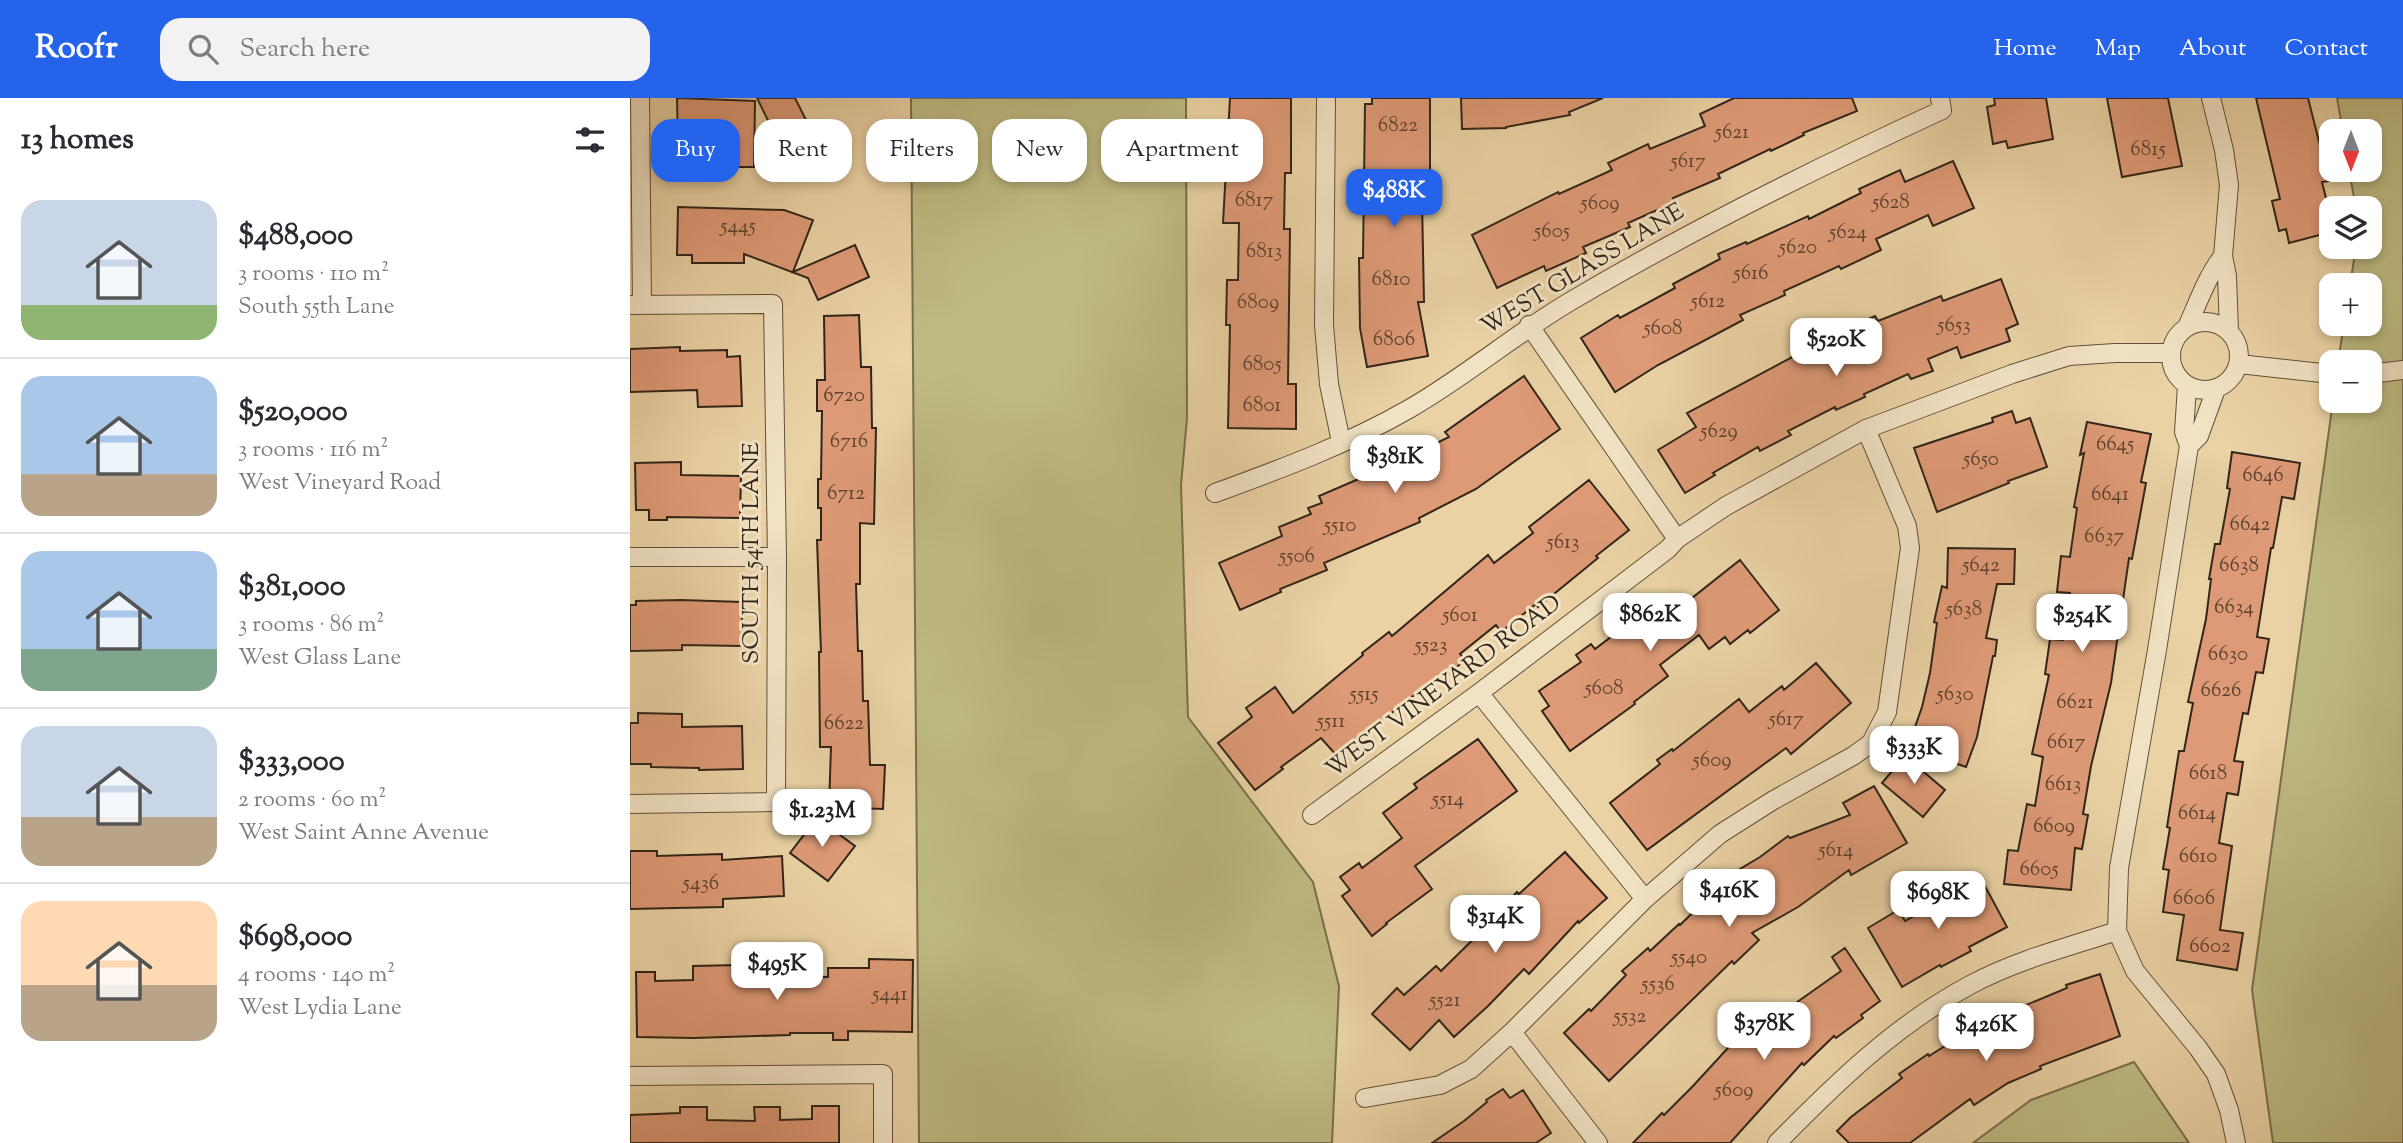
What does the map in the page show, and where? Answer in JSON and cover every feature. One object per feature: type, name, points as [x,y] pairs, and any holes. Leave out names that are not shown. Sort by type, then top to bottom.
[{"type":"street","points":[[636,305],[640,98]]},
{"type":"street","points":[[1326,98],[1324,325],[1329,384],[1341,442]]},
{"type":"street","points":[[2211,98],[2224,150],[2229,185],[2223,256],[2227,276],[2228,331]]},
{"type":"street","name":"WEST GLASS LANE","points":[[1215,493],[1271,473],[1409,409],[1529,325],[1658,250],[1941,104]]},
{"type":"street","points":[[2187,327],[2208,322],[2219,325],[2228,331],[2238,346],[2239,364],[2231,379],[2216,389],[2187,386],[2174,372],[2171,353],[2176,338],[2187,327],[2212,270],[2223,256]]},
{"type":"street","name":"SOUTH 54TH LANE","points":[[630,804],[776,802],[777,556],[773,304],[636,305]]},
{"type":"street","points":[[1529,325],[1677,539]]},
{"type":"street","name":"WEST VINEYARD ROAD","points":[[1312,815],[1479,694],[1668,549],[1677,539],[1726,506],[1866,429],[2012,374],[2069,356],[2115,352],[2171,353]]},
{"type":"street","points":[[2239,364],[2319,373]]},
{"type":"street","points":[[2382,373],[2403,370]]},
{"type":"street","points":[[2187,386],[2184,432],[2189,446],[2119,868],[2117,931],[2135,971],[2216,1074],[2229,1110],[2236,1143]]},
{"type":"street","points":[[2189,446],[2199,436],[2216,389]]},
{"type":"street","points":[[1365,1098],[1440,1085],[1471,1069],[1512,1032],[1645,899],[1720,834],[1871,743],[1887,712],[1910,548],[1907,526],[1866,429]]},
{"type":"street","points":[[630,557],[777,556]]},
{"type":"street","points":[[1479,694],[1645,899]]},
{"type":"street","points":[[1777,1143],[1867,1055],[1918,1017],[1972,984],[2024,961],[2117,931]]},
{"type":"street","points":[[1512,1032],[1598,1143]]},
{"type":"street","points":[[630,1076],[883,1074],[883,1143]]},
{"type":"shaded area","points":[[911,98],[1186,98],[1186,119],[1101,119],[1101,182],[1186,182],[1187,418],[1181,485],[1188,717],[1313,882],[1339,986],[1332,1143],[919,1143],[912,182],[978,182],[978,119],[911,119]]},
{"type":"shaded area","points":[[2337,98],[2403,98],[2403,1143],[2273,1143],[2252,990],[2331,413],[2382,413],[2382,350],[2340,350],[2342,336],[2382,336],[2382,273],[2352,273],[2354,259],[2382,259],[2382,196],[2354,196],[2351,182],[2382,182],[2382,119],[2341,119]]},
{"type":"shaded area","points":[[2134,1062],[2189,1143],[1973,1143],[2031,1100]]},
{"type":"building","points":[[677,98],[755,101],[754,167],[740,167],[740,119],[677,119]]},
{"type":"building","points":[[757,98],[795,98],[806,119],[767,119]]},
{"type":"building","points":[[1230,98],[1291,98],[1291,173],[1285,173],[1284,229],[1290,229],[1288,384],[1296,384],[1296,429],[1228,428],[1230,325],[1226,325],[1227,280],[1238,280],[1239,223],[1223,223],[1225,182],[1263,182],[1263,119],[1229,119]]},
{"type":"building","points":[[1372,98],[1430,98],[1430,186],[1424,186],[1425,200],[1422,200],[1424,302],[1418,302],[1428,356],[1367,367],[1360,328],[1359,258],[1363,258],[1365,104],[1372,104]]},
{"type":"building","points":[[1461,98],[1603,98],[1569,112],[1570,115],[1506,128],[1462,129]]},
{"type":"building","points":[[1734,98],[1852,98],[1857,111],[1803,133],[1804,135],[1771,151],[1770,149],[1718,174],[1720,178],[1673,198],[1675,202],[1628,223],[1630,227],[1583,247],[1586,253],[1546,271],[1544,266],[1497,288],[1472,235],[1558,192],[1559,194],[1612,170],[1608,163],[1648,144],[1650,149],[1705,126],[1700,114]]},
{"type":"building","points":[[1994,98],[2046,98],[2053,139],[2008,148],[2006,141],[1993,144],[1987,107],[1995,105]]},
{"type":"building","points":[[2107,98],[2168,98],[2182,166],[2122,177]]},
{"type":"building","points":[[2256,98],[2308,98],[2319,141],[2319,182],[2322,182],[2326,196],[2319,196],[2319,235],[2289,243],[2286,229],[2279,231],[2272,201],[2280,199]]},
{"type":"building","points":[[1953,161],[1974,208],[1933,226],[1928,215],[1876,239],[1881,250],[1784,291],[1785,295],[1740,315],[1743,320],[1658,365],[1615,392],[1581,338],[1618,315],[1620,318],[1675,288],[1673,284],[1720,259],[1718,254],[1808,216],[1809,219],[1861,193],[1859,189],[1900,170],[1905,182]]},
{"type":"building","points":[[678,207],[784,210],[813,220],[793,272],[855,245],[869,277],[818,300],[808,278],[744,254],[744,263],[692,263],[692,255],[677,255]]},
{"type":"building","points":[[2001,279],[2018,324],[2006,329],[2010,341],[1961,358],[1957,347],[1928,359],[1933,371],[1911,379],[1908,374],[1864,394],[1865,397],[1836,410],[1835,407],[1788,431],[1791,435],[1760,451],[1758,447],[1685,493],[1658,450],[1696,427],[1687,413],[1796,355],[1798,359],[1846,337],[1843,330],[1875,316],[1878,321],[1941,296],[1943,301]]},
{"type":"building","points":[[859,315],[861,367],[871,367],[872,428],[876,428],[874,524],[860,523],[860,584],[856,584],[858,651],[862,651],[863,701],[868,701],[870,765],[885,765],[883,809],[829,807],[831,747],[820,747],[821,652],[817,540],[821,540],[818,479],[821,479],[822,411],[817,411],[817,380],[825,380],[824,316]]},
{"type":"building","points":[[680,347],[680,351],[727,350],[727,357],[740,356],[742,406],[698,407],[697,390],[630,392],[630,349]]},
{"type":"building","points":[[1524,376],[1560,429],[1476,489],[1419,518],[1420,522],[1324,563],[1327,570],[1280,589],[1281,592],[1240,610],[1219,563],[1282,536],[1279,527],[1311,514],[1308,508],[1322,503],[1319,496],[1449,437],[1445,432]]},
{"type":"building","points":[[2012,411],[2016,423],[2030,418],[2047,467],[1937,512],[1914,448],[1993,422],[1992,418]]},
{"type":"building","points":[[2087,422],[2151,434],[2141,482],[2146,483],[2132,559],[2129,558],[2111,683],[2091,766],[2083,814],[2088,815],[2082,849],[2075,848],[2071,890],[2004,884],[2008,850],[2018,851],[2027,804],[2035,806],[2043,757],[2032,754],[2049,675],[2045,674],[2050,639],[2063,640],[2070,593],[2057,592],[2061,556],[2070,557],[2077,508],[2074,507],[2084,453],[2080,455]]},
{"type":"building","points":[[2232,452],[2300,463],[2294,499],[2282,497],[2271,548],[2257,637],[2269,639],[2263,673],[2256,672],[2248,714],[2243,713],[2234,761],[2243,762],[2238,795],[2227,793],[2219,843],[2232,846],[2220,930],[2243,933],[2237,970],[2177,960],[2184,915],[2163,912],[2169,870],[2163,869],[2170,828],[2167,827],[2179,751],[2184,751],[2193,703],[2188,702],[2206,619],[2215,544],[2220,544],[2230,489],[2227,488]]},
{"type":"building","points":[[681,462],[681,475],[741,476],[740,518],[667,517],[667,520],[649,520],[649,510],[636,510],[635,463]]},
{"type":"building","points":[[1589,480],[1629,530],[1538,607],[1536,604],[1501,632],[1496,625],[1460,654],[1465,660],[1439,682],[1436,678],[1337,756],[1321,738],[1255,790],[1218,743],[1252,717],[1246,708],[1275,687],[1293,713],[1363,655],[1362,653],[1389,632],[1392,636],[1488,555],[1494,563],[1533,533],[1529,527]]},
{"type":"building","points":[[1948,548],[2015,549],[2014,584],[1997,584],[1986,638],[1997,640],[1995,656],[1977,737],[1966,767],[1908,747],[1930,673],[1937,623],[1934,622],[1942,586],[1947,588]]},
{"type":"building","points":[[1740,560],[1779,610],[1750,633],[1748,630],[1730,644],[1725,637],[1709,649],[1699,635],[1660,665],[1668,676],[1634,702],[1635,704],[1570,751],[1542,711],[1549,706],[1539,691],[1581,662],[1576,655],[1591,644],[1595,649],[1659,596],[1673,613]]},
{"type":"building","points":[[636,601],[742,602],[742,646],[682,645],[682,650],[630,651],[630,605],[636,605]]},
{"type":"building","points":[[1816,663],[1851,703],[1791,754],[1786,748],[1647,850],[1610,803],[1660,764],[1657,760],[1672,749],[1673,751],[1739,699],[1749,712],[1782,686],[1784,690]]},
{"type":"building","points":[[638,713],[682,714],[682,727],[742,726],[743,769],[699,770],[630,764],[630,723],[638,723]]},
{"type":"building","points":[[1478,739],[1517,791],[1415,866],[1432,889],[1372,936],[1342,896],[1350,890],[1340,877],[1359,863],[1362,868],[1402,838],[1383,813],[1417,788],[1414,784]]},
{"type":"building","points":[[1905,756],[1945,790],[1923,817],[1882,783]]},
{"type":"building","points":[[1874,786],[1907,843],[1851,875],[1849,870],[1798,907],[1752,933],[1759,940],[1734,964],[1732,961],[1609,1081],[1564,1033],[1589,1009],[1591,1011],[1626,975],[1622,971],[1680,925],[1726,880],[1725,878],[1788,836],[1790,838],[1850,815],[1843,803]]},
{"type":"building","points":[[817,818],[855,846],[828,881],[790,853]]},
{"type":"building","points":[[630,851],[657,851],[657,856],[722,854],[722,860],[782,856],[784,896],[723,899],[723,907],[630,909]]},
{"type":"building","points":[[1565,852],[1607,898],[1579,923],[1578,921],[1529,974],[1524,969],[1454,1037],[1439,1020],[1410,1050],[1372,1014],[1397,988],[1404,995],[1436,966],[1441,971],[1505,908],[1503,907],[1517,892],[1519,894]]},
{"type":"building","points":[[1979,875],[2007,927],[1969,947],[1971,951],[1902,987],[1868,928],[1898,910],[1905,921],[1950,896],[1947,891]]},
{"type":"building","points":[[1845,948],[1880,1001],[1861,1015],[1863,1018],[1836,1038],[1834,1036],[1804,1065],[1802,1063],[1730,1143],[1633,1143],[1693,1086],[1750,1024],[1762,1035],[1793,1005],[1841,971],[1832,957]]},
{"type":"building","points":[[869,959],[913,960],[912,1032],[848,1031],[848,1040],[833,1040],[833,1033],[694,1038],[637,1037],[636,972],[655,972],[655,981],[693,980],[693,966],[738,965],[738,969],[789,969],[789,976],[828,977],[828,968],[869,968]]},
{"type":"building","points":[[2100,974],[2120,1036],[2040,1066],[2041,1069],[2008,1083],[1974,1105],[1970,1099],[1910,1143],[1849,1143],[1837,1131],[1902,1078],[1899,1074],[1928,1054],[1929,1056],[1978,1025],[2067,988],[2066,985]]},
{"type":"building","points":[[1503,1089],[1510,1098],[1523,1090],[1551,1133],[1536,1143],[1432,1143],[1464,1121],[1487,1102],[1486,1100]]},
{"type":"building","points":[[812,1106],[839,1106],[839,1143],[630,1143],[630,1115],[680,1113],[680,1107],[707,1107],[707,1120],[755,1121],[754,1107],[780,1107],[780,1120],[812,1119]]}]
